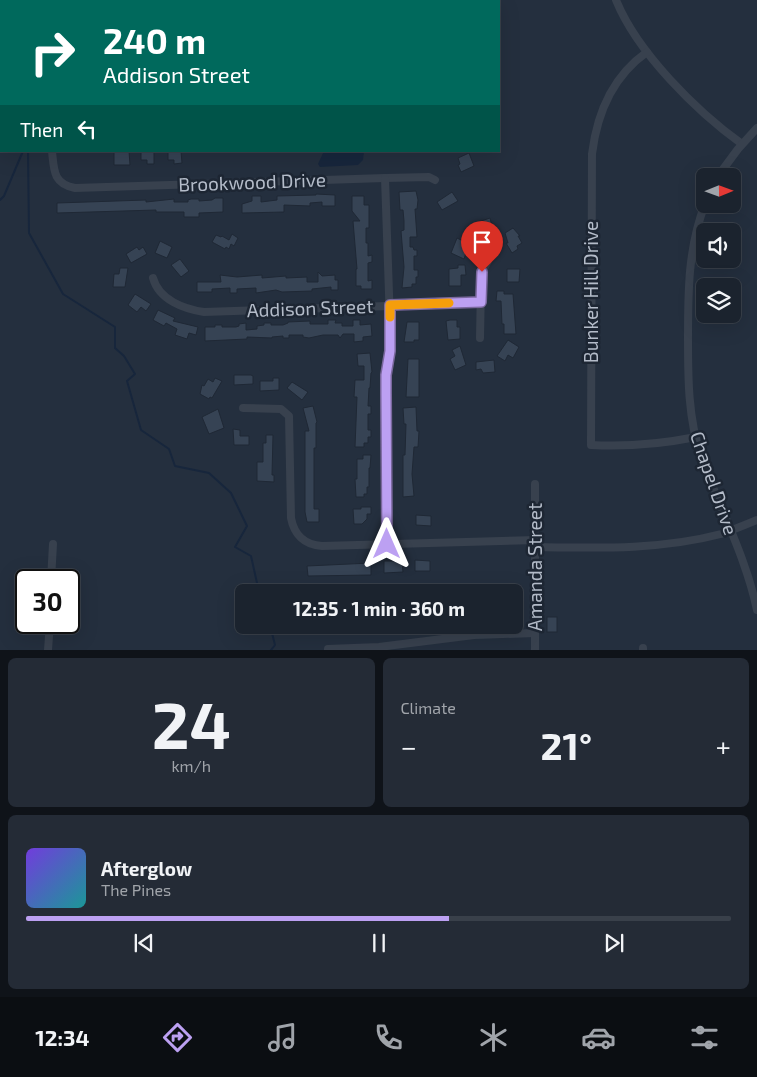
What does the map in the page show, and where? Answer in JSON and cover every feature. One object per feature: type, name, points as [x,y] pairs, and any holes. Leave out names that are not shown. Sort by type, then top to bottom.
[{"type":"street","points":[[616,0],[623,17],[647,52],[664,72],[712,120],[742,144]]},
{"type":"street","name":"Bunker Hill Drive","points":[[647,52],[628,68],[614,87],[603,109],[594,139],[592,154],[591,246],[591,445],[651,444],[696,437]]},
{"type":"street","points":[[724,168],[757,128]]},
{"type":"street","name":"Brookwood Drive","points":[[52,152],[54,170],[58,180],[69,187],[429,177],[435,180]]},
{"type":"street","points":[[385,178],[390,305],[390,351],[386,375],[387,544]]},
{"type":"street","name":"Chapel Drive","points":[[702,213],[691,256],[688,295],[689,380],[696,437],[700,455],[749,580],[757,610]]},
{"type":"street","points":[[480,338],[482,272],[488,261]]},
{"type":"street","name":"Addison Street","points":[[152,278],[160,292],[168,299],[190,310],[204,312],[481,302]]},
{"type":"street","points":[[243,408],[282,409],[289,416],[291,518],[297,535],[314,546],[387,544],[646,546],[692,540],[730,531],[757,520]]},
{"type":"street","name":"Amanda Street","points":[[535,484],[535,650]]},
{"type":"street","points":[[52,569],[53,544]]},
{"type":"street","points":[[328,649],[378,647],[474,635],[535,633]]},
{"type":"street","points":[[48,650],[49,634]]},
{"type":"water","points":[[324,152],[364,152],[363,160],[358,165],[320,167],[318,164]]},
{"type":"building","points":[[114,152],[129,152],[130,165],[114,165]]},
{"type":"building","points":[[141,152],[154,152],[154,164],[147,164],[147,160],[141,160]]},
{"type":"building","points":[[168,152],[181,152],[182,163],[174,164],[174,160],[168,160]]},
{"type":"building","points":[[469,153],[474,166],[461,172],[458,158]]},
{"type":"building","points":[[416,191],[418,200],[417,209],[415,209],[417,237],[410,237],[410,247],[417,250],[417,256],[414,256],[414,270],[418,270],[418,277],[416,277],[416,284],[412,284],[412,287],[402,288],[404,267],[401,231],[404,230],[404,221],[403,210],[400,210],[399,192]]},
{"type":"building","points":[[452,192],[458,201],[442,210],[437,202]]},
{"type":"building","points":[[335,195],[335,206],[322,206],[322,202],[310,203],[310,206],[284,205],[284,212],[242,213],[242,204],[252,201],[252,196],[261,196],[261,202],[277,200],[277,196]]},
{"type":"building","points":[[352,196],[364,196],[364,205],[369,205],[369,228],[366,228],[366,243],[368,243],[368,256],[372,255],[372,262],[368,263],[368,281],[372,280],[372,289],[361,289],[361,286],[356,286],[357,269],[353,221],[360,221],[352,211]]},
{"type":"building","points":[[223,198],[223,212],[199,213],[199,217],[184,217],[184,212],[156,212],[156,210],[57,213],[57,203],[146,200],[146,202],[174,199],[174,202],[188,202],[191,199],[199,199],[199,201]]},
{"type":"building","points":[[490,218],[493,230],[484,234],[485,238],[478,240],[474,230],[477,229],[475,223]]},
{"type":"building","points":[[513,228],[520,236],[518,236],[522,243],[512,253],[506,243],[508,243],[505,233]]},
{"type":"building","points":[[232,234],[238,238],[234,246],[231,244],[229,249],[226,247],[225,249],[212,242],[216,235],[229,240]]},
{"type":"building","points":[[457,238],[469,244],[464,259],[451,253]]},
{"type":"building","points":[[160,241],[172,247],[167,258],[155,253]]},
{"type":"building","points":[[137,247],[139,250],[143,247],[147,254],[131,263],[126,254]]},
{"type":"building","points":[[180,259],[189,271],[181,277],[171,265]]},
{"type":"building","points":[[458,265],[465,265],[466,275],[461,275],[461,286],[449,286],[449,269],[458,268]]},
{"type":"building","points":[[120,268],[128,268],[125,287],[113,287],[114,274],[119,274]]},
{"type":"building","points":[[507,269],[520,269],[519,282],[507,282]]},
{"type":"building","points":[[318,272],[322,276],[335,275],[335,280],[338,280],[338,290],[331,290],[331,287],[312,289],[312,291],[282,292],[276,290],[256,293],[256,288],[237,289],[237,293],[230,293],[230,288],[212,289],[212,292],[197,292],[197,282],[221,282],[220,275],[237,277],[262,275],[262,278],[307,277],[307,282],[318,282]]},
{"type":"building","points":[[497,291],[504,291],[504,294],[513,294],[516,334],[504,334],[501,301],[496,301]]},
{"type":"building","points":[[135,294],[151,304],[146,311],[141,307],[137,312],[128,305]]},
{"type":"building","points":[[158,310],[175,318],[173,321],[198,327],[196,335],[189,333],[187,339],[175,335],[177,329],[166,323],[164,326],[153,320]]},
{"type":"building","points":[[328,320],[336,320],[335,323],[342,323],[342,326],[353,326],[353,320],[360,320],[360,325],[371,324],[372,336],[363,337],[363,341],[354,342],[354,334],[343,334],[340,338],[338,335],[323,335],[309,338],[303,337],[303,335],[289,335],[289,338],[283,338],[283,336],[272,338],[247,337],[247,339],[205,341],[205,327],[215,327],[215,325],[236,327],[239,324],[246,323],[246,330],[257,329],[257,326],[264,325],[264,323],[283,325],[288,322],[310,321],[310,324],[328,324]]},
{"type":"building","points":[[457,320],[457,327],[460,327],[460,339],[448,340],[446,321]]},
{"type":"building","points":[[407,322],[419,322],[419,340],[404,342]]},
{"type":"building","points":[[508,340],[519,347],[513,358],[508,355],[505,361],[497,356]]},
{"type":"building","points":[[460,346],[466,365],[455,370],[450,359],[455,356],[452,350]]},
{"type":"building","points":[[370,353],[372,372],[368,406],[371,406],[371,414],[368,414],[368,430],[371,430],[371,437],[368,437],[368,443],[364,443],[364,447],[355,447],[357,397],[354,397],[355,380],[364,380],[364,366],[358,366],[357,354]]},
{"type":"building","points":[[408,359],[419,359],[419,397],[406,397]]},
{"type":"building","points":[[494,360],[495,372],[483,373],[481,369],[476,370],[476,362]]},
{"type":"building","points":[[234,375],[251,375],[253,376],[253,384],[234,385]]},
{"type":"building","points":[[215,378],[222,381],[212,398],[210,397],[209,399],[200,394],[202,385],[204,386],[208,379],[213,382]]},
{"type":"building","points":[[273,378],[279,378],[279,390],[260,391],[260,381],[273,381]]},
{"type":"building","points":[[292,382],[308,392],[302,400],[287,388]]},
{"type":"building","points":[[313,406],[317,422],[316,448],[314,448],[314,509],[319,509],[319,522],[307,522],[305,512],[305,431],[309,431],[303,408]]},
{"type":"building","points":[[416,407],[417,431],[419,431],[418,447],[414,447],[412,474],[414,496],[403,497],[403,455],[405,455],[406,424],[404,424],[403,408]]},
{"type":"building","points":[[218,409],[224,428],[209,434],[202,417]]},
{"type":"building","points":[[233,429],[240,430],[240,436],[249,436],[249,445],[234,445]]},
{"type":"building","points":[[266,435],[273,435],[272,475],[274,475],[274,482],[257,481],[257,462],[263,462],[263,443],[266,443]]},
{"type":"building","points":[[363,455],[371,455],[369,487],[367,487],[367,494],[364,494],[364,497],[356,497],[357,459],[363,459]]},
{"type":"building","points":[[361,507],[371,507],[371,514],[367,514],[367,519],[362,524],[354,524],[353,509],[361,509]]},
{"type":"building","points":[[416,515],[431,516],[431,526],[416,525]]},
{"type":"building","points":[[415,560],[430,561],[430,571],[415,571]]},
{"type":"building","points":[[384,561],[402,561],[403,572],[384,573]]},
{"type":"building","points":[[371,563],[371,575],[308,576],[307,566]]},
{"type":"building","points":[[547,617],[557,617],[557,632],[547,632]]},
{"type":"waterway","points":[[0,200],[4,196],[23,152]]},
{"type":"waterway","points":[[28,152],[29,233],[63,294],[115,327],[115,348],[124,356],[135,374],[127,381],[141,430],[169,449],[175,466],[209,473],[231,493],[247,526],[235,547],[251,556],[257,584]]},
{"type":"waterway","points":[[271,650],[275,645],[272,634]]},
{"type":"slow traffic","points":[[390,317],[390,305],[449,303]]},
{"type":"route","points":[[387,544],[386,375],[390,351],[390,305],[481,302],[482,272]]}]
